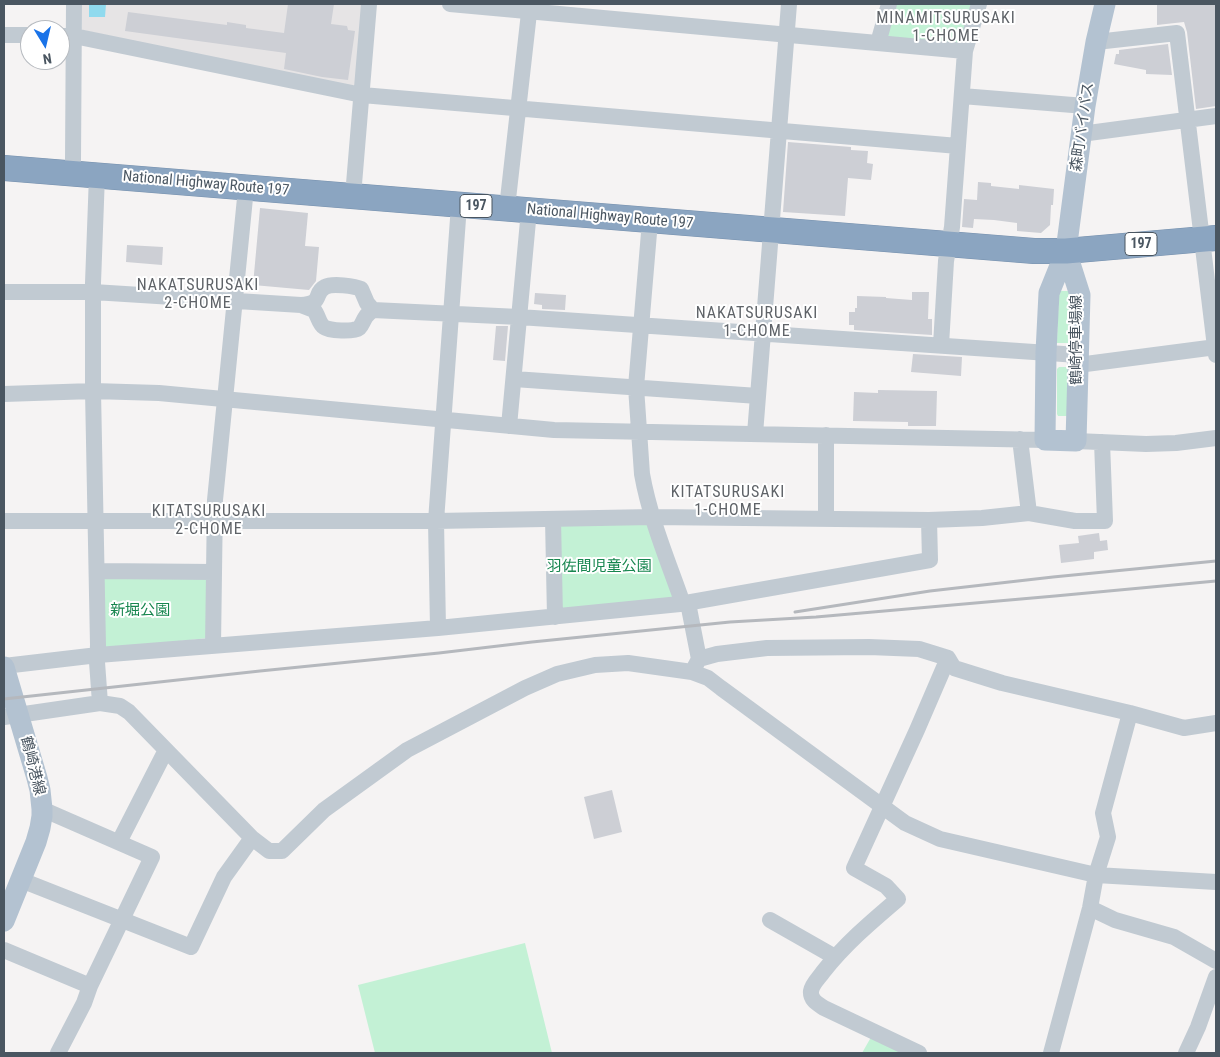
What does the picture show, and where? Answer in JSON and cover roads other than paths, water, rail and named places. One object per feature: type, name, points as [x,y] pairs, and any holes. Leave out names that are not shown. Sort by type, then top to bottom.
[{"type":"highway","name":"National Highway Route 197","points":[[4,168],[1034,251],[1066,251],[1209,238]]},
{"type":"main road","name":"森町バイパス","points":[[1066,251],[1085,106],[1096,42],[1105,4]]},
{"type":"main road","name":"鶴崎停車場線","points":[[1045,440],[1049,293],[1066,251]]},
{"type":"main road","name":"鶴崎停車場線","points":[[1066,251],[1080,295],[1076,441]]},
{"type":"main road","points":[[1045,440],[1076,441]]},
{"type":"main road","name":"鶴崎港線","points":[[4,666],[11,716],[37,778],[42,809],[36,842],[4,921]]},
{"type":"street","points":[[70,22],[74,4]]},
{"type":"street","points":[[353,196],[369,4]]},
{"type":"street","points":[[450,4],[530,7],[965,51]]},
{"type":"street","points":[[755,434],[789,4]]},
{"type":"street","points":[[878,43],[889,4]]},
{"type":"street","points":[[941,345],[946,261],[952,227],[965,51],[979,4]]},
{"type":"street","points":[[510,426],[520,318],[519,108],[530,7]]},
{"type":"street","points":[[302,305],[314,310],[324,327],[338,330],[358,329],[365,316],[373,310],[451,313],[1046,352],[1078,360],[1216,349],[1209,238],[1187,120],[1177,33],[1096,42]]},
{"type":"street","points":[[4,35],[20,36]]},
{"type":"street","points":[[70,37],[362,95],[958,146]]},
{"type":"street","points":[[69,70],[72,173]]},
{"type":"street","points":[[962,96],[1085,106]]},
{"type":"street","points":[[1081,134],[1216,116]]},
{"type":"street","points":[[97,175],[93,292],[93,391],[100,703]]},
{"type":"street","points":[[213,646],[215,500],[246,188]]},
{"type":"street","points":[[438,628],[436,520],[459,205]]},
{"type":"street","points":[[650,220],[636,387],[642,474],[652,517],[686,604],[696,666],[721,688],[905,823],[940,839],[1096,875],[1216,882]]},
{"type":"street","points":[[4,292],[93,292],[309,305],[314,303],[326,286],[355,286],[361,289],[367,303],[373,310]]},
{"type":"street","points":[[514,379],[758,396]]},
{"type":"street","points":[[4,394],[93,391],[159,393],[554,430],[1045,440]]},
{"type":"street","points":[[826,435],[826,519]]},
{"type":"street","points":[[1076,441],[1146,444],[1176,443],[1216,438]]},
{"type":"street","points":[[1020,439],[1028,513]]},
{"type":"street","points":[[4,521],[436,520],[652,517],[929,520],[982,518],[1028,513],[1075,522],[1105,521],[1102,442]]},
{"type":"street","points":[[553,519],[555,617]]},
{"type":"street","points":[[4,666],[98,650],[213,646],[438,628],[686,604],[930,560],[929,520]]},
{"type":"street","points":[[97,571],[214,572]]},
{"type":"street","points":[[11,716],[100,703],[120,706],[130,712],[252,838],[268,851],[282,851],[324,810],[407,750],[524,688],[558,674],[595,665],[628,663],[696,666],[717,654],[767,648],[869,647],[919,649],[948,658],[954,668],[1184,728],[1216,723]]},
{"type":"street","points":[[919,1053],[824,1008],[813,1000],[811,992],[814,984],[835,957],[862,930],[898,899],[886,886],[854,868],[948,658]]},
{"type":"street","points":[[1051,1053],[1090,908],[1096,875],[1108,837],[1103,813],[1130,713]]},
{"type":"street","points":[[118,842],[166,750]]},
{"type":"street","points":[[42,809],[152,857],[90,986],[84,1003],[58,1053]]},
{"type":"street","points":[[21,880],[191,947],[224,877],[252,838]]},
{"type":"street","points":[[1090,908],[1115,920],[1174,937],[1216,961]]},
{"type":"street","points":[[770,920],[835,957]]},
{"type":"street","points":[[4,950],[90,986]]},
{"type":"street","points":[[1186,1053],[1210,1015],[1216,977]]},
{"type":"water","points":[[89,4],[106,4],[105,17],[89,17]]},
{"type":"railway","points":[[795,612],[930,591],[1216,561]]},
{"type":"railway","points":[[4,699],[730,622],[816,617],[1216,581]]},
{"type":"district","name":"MINAMITSURUSAKI 1-CHOME","points":[[946,28]]},
{"type":"district","name":"NAKATSURUSAKI 2-CHOME","points":[[198,295]]},
{"type":"district","name":"NAKATSURUSAKI 1-CHOME","points":[[757,323]]},
{"type":"district","name":"KITATSURUSAKI 1-CHOME","points":[[728,502]]},
{"type":"district","name":"KITATSURUSAKI 2-CHOME","points":[[209,521]]},
{"type":"park label","name":"羽佐間児童公園","points":[[599,567]]},
{"type":"park label","name":"新堀公園","points":[[140,611]]}]
